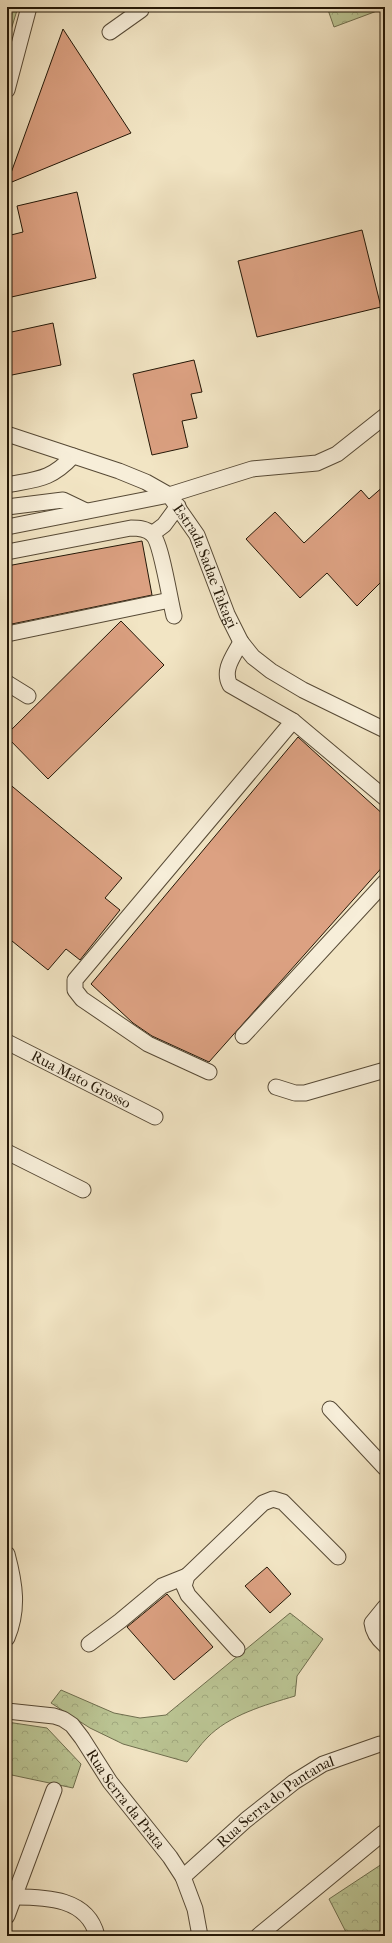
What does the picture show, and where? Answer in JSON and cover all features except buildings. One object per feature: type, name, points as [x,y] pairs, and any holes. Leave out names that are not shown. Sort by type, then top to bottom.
[{"type":"street","points":[[7,90],[29,7]]},
{"type":"street","points":[[110,32],[142,8]]},
{"type":"street","points":[[7,527],[86,511],[174,500],[237,473],[317,463],[337,454],[385,416]]},
{"type":"street","name":"Estrada Sadae Takagi","points":[[7,434],[119,471],[146,482],[174,500],[198,535],[227,614],[241,642],[253,657],[271,671],[303,690],[385,730]]},
{"type":"street","points":[[7,485],[50,476],[63,467],[73,456]]},
{"type":"street","points":[[7,507],[63,500],[86,511]]},
{"type":"street","points":[[152,534],[164,525],[174,500]]},
{"type":"street","points":[[7,552],[131,528],[141,528],[152,534],[158,546],[174,616]]},
{"type":"street","points":[[7,634],[170,600]]},
{"type":"street","points":[[241,642],[226,670],[226,678],[230,685],[293,721],[385,798]]},
{"type":"street","points":[[7,683],[28,696]]},
{"type":"street","points":[[209,1072],[142,1040],[82,999],[75,990],[75,980],[293,721]]},
{"type":"street","points":[[243,1036],[385,882]]},
{"type":"street","name":"Rua Mato Grosso","points":[[7,1042],[155,1117]]},
{"type":"street","points":[[276,1087],[295,1093],[305,1093],[385,1070]]},
{"type":"street","points":[[7,1152],[83,1190]]},
{"type":"street","points":[[330,1408],[385,1468]]},
{"type":"street","points":[[90,1644],[162,1586],[187,1576],[263,1503],[273,1499],[283,1502],[338,1558]]},
{"type":"street","points":[[7,1554],[13,1578],[16,1606],[7,1638]]},
{"type":"street","points":[[187,1576],[184,1586],[188,1595],[237,1649]]},
{"type":"street","points":[[385,1607],[372,1623],[376,1636],[385,1645]]},
{"type":"street","name":"Rua Serra da Prata","points":[[7,1711],[54,1716],[63,1719],[72,1725],[110,1782],[183,1876],[194,1909],[200,1936]]},
{"type":"street","name":"Rua Serra do Pantanal","points":[[183,1876],[246,1820],[294,1782],[323,1764],[380,1744]]},
{"type":"street","points":[[7,1916],[54,1790]]},
{"type":"street","points":[[258,1936],[383,1833]]},
{"type":"street","points":[[15,1897],[42,1897],[64,1901],[87,1915],[95,1928],[97,1936]]},
{"type":"green space","points":[[7,7],[18,7],[7,43]]},
{"type":"green space","points":[[327,7],[385,7],[385,8],[334,27]]},
{"type":"green space","points":[[290,1613],[323,1639],[297,1676],[295,1696],[248,1712],[226,1723],[207,1738],[187,1762],[123,1744],[90,1728],[51,1703],[61,1690],[114,1713],[140,1718],[166,1715]]},
{"type":"green space","points":[[7,1722],[47,1728],[81,1764],[73,1788],[7,1774]]},
{"type":"green space","points":[[385,1862],[385,1936],[348,1936],[329,1899]]}]
